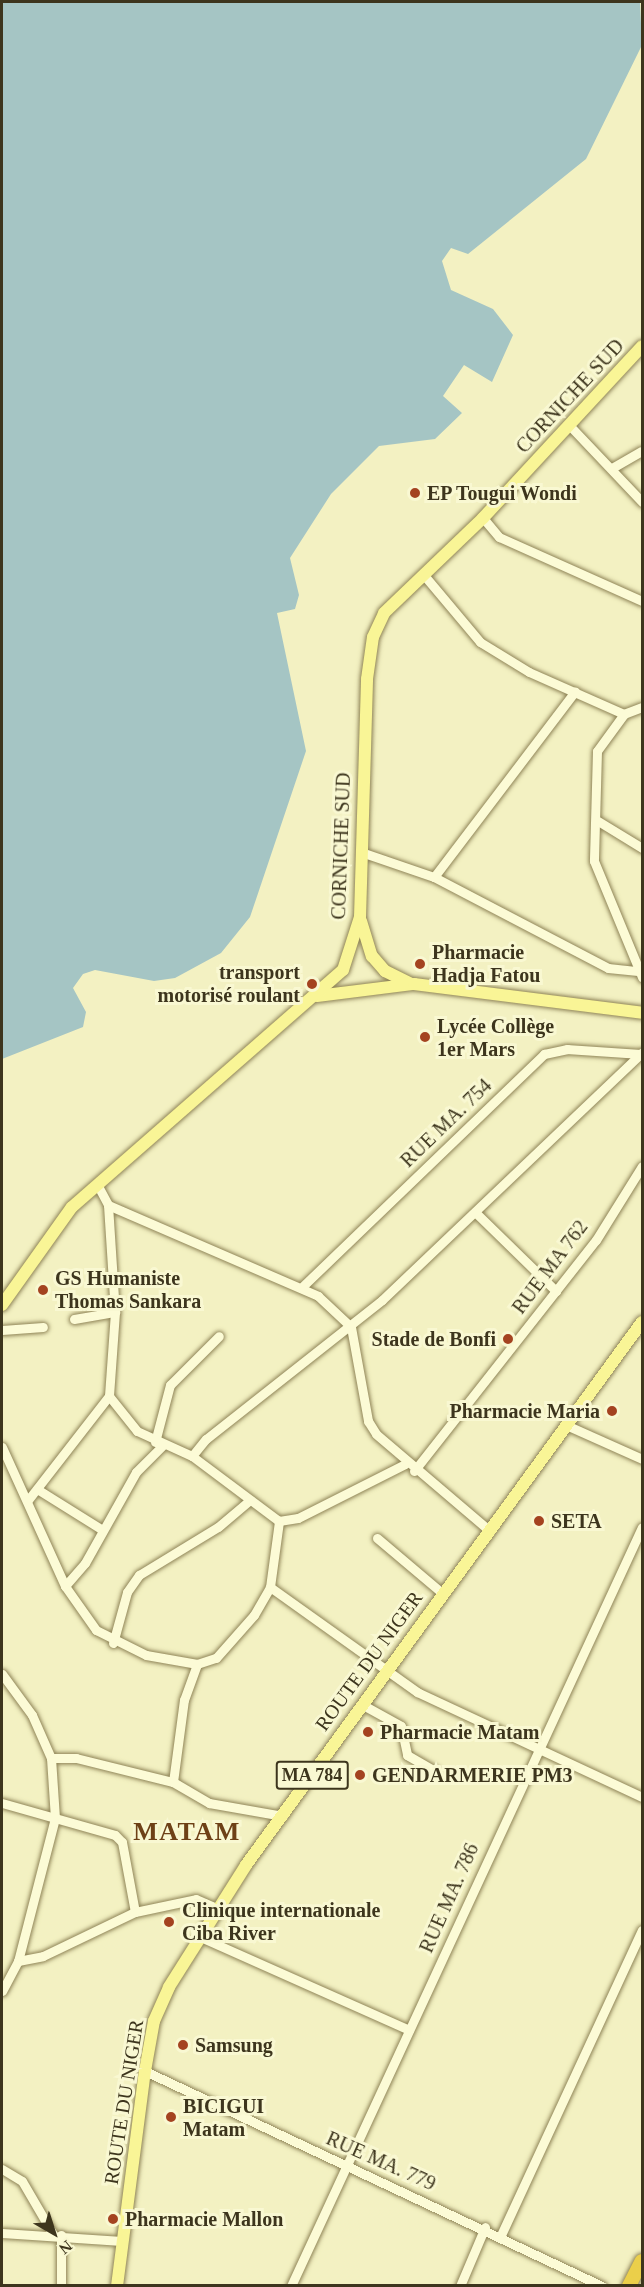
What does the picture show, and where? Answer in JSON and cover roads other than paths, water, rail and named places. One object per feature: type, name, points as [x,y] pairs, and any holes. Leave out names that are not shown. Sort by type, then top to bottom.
[{"type":"highway","points":[[629,2286],[642,2261]]},
{"type":"main road","name":"CORNICHE SUD","points":[[2,1305],[57,1224],[97,1184],[317,996],[346,964],[360,917],[361,852],[373,636],[384,613],[483,518],[642,346]]},
{"type":"main road","points":[[360,917],[372,956],[385,971],[414,984]]},
{"type":"main road","points":[[317,996],[414,984],[642,1012]]},
{"type":"main road","name":"ROUTE DU NIGER","points":[[117,2286],[145,2071],[154,2021],[198,1936],[387,1674],[442,1593],[490,1531],[642,1322]]},
{"type":"street","points":[[570,426],[642,502]]},
{"type":"street","points":[[612,468],[642,451]]},
{"type":"street","points":[[483,518],[499,537],[642,601]]},
{"type":"street","points":[[423,574],[480,642],[624,714]]},
{"type":"street","points":[[434,877],[575,691]]},
{"type":"street","points":[[640,974],[594,861],[598,821],[597,751],[624,714],[642,707]]},
{"type":"street","points":[[598,821],[642,848]]},
{"type":"street","points":[[361,852],[434,877],[608,968],[640,974]]},
{"type":"street","name":"RUE MA. 754","points":[[303,1286],[544,1054],[567,1049],[641,1053]]},
{"type":"street","points":[[192,1456],[206,1439],[351,1327],[476,1213],[641,1053]]},
{"type":"street","name":"RUE MA 762","points":[[414,1471],[556,1291],[642,1166]]},
{"type":"street","points":[[97,1184],[108,1205],[115,1312],[109,1396],[118,1414],[159,1444],[192,1456],[279,1521],[298,1518],[405,1464]]},
{"type":"street","points":[[108,1205],[303,1286],[351,1327],[368,1421],[405,1464],[490,1531]]},
{"type":"street","points":[[476,1213],[556,1291]]},
{"type":"street","points":[[74,1319],[115,1312]]},
{"type":"street","points":[[2,1330],[43,1327]]},
{"type":"street","points":[[65,1586],[84,1563],[101,1528],[136,1473],[159,1444],[170,1385],[219,1336]]},
{"type":"street","points":[[28,1500],[109,1396]]},
{"type":"street","points":[[566,1425],[642,1459]]},
{"type":"street","points":[[2,1447],[28,1500],[65,1586],[80,1612],[113,1643],[197,1664],[216,1658],[233,1641],[270,1587],[279,1521]]},
{"type":"street","points":[[37,1489],[101,1528]]},
{"type":"street","points":[[113,1643],[127,1592],[139,1575],[218,1527],[250,1500]]},
{"type":"street","name":"RUE MA. 786","points":[[291,2286],[537,1749],[642,1527]]},
{"type":"street","points":[[377,1538],[442,1593]]},
{"type":"street","points":[[270,1587],[387,1674],[537,1749],[642,1797]]},
{"type":"street","points":[[173,1782],[184,1700],[197,1664]]},
{"type":"street","points":[[2,1674],[32,1715],[51,1758],[55,1818],[18,1961],[13,1975],[2,1991]]},
{"type":"street","points":[[363,1705],[401,1726],[407,1755],[437,1772]]},
{"type":"street","points":[[51,1758],[76,1758],[173,1782],[209,1803],[283,1816]]},
{"type":"street","points":[[2,1803],[115,1835],[122,1842],[135,1912]]},
{"type":"street","points":[[18,1961],[44,1956],[135,1912],[196,1899],[216,1908]]},
{"type":"street","points":[[501,2235],[642,1930]]},
{"type":"street","points":[[198,1936],[409,2030]]},
{"type":"street","points":[[2,1974],[13,1975]]},
{"type":"street","name":"RUE MA. 779","points":[[145,2071],[485,2227],[602,2286]]},
{"type":"street","points":[[2,2169],[22,2181],[57,2235],[61,2286]]},
{"type":"street","points":[[460,2286],[485,2227]]},
{"type":"street","points":[[2,2233],[122,2241]]},
{"type":"water","points":[[2,2],[640,2],[642,45],[586,159],[468,254],[451,248],[442,261],[451,290],[493,309],[513,335],[492,382],[464,365],[443,396],[462,413],[435,439],[379,446],[331,494],[290,558],[299,595],[295,609],[277,613],[306,751],[250,917],[221,953],[175,978],[154,981],[95,970],[83,974],[73,988],[86,1012],[83,1027],[2,1059]]},
{"type":"place","name":"EP Tougui Wondi","points":[[415,493]]},
{"type":"place","name":"Pharmacie Hadja Fatou","points":[[420,964]]},
{"type":"place","name":"transport motorisé roulant","points":[[312,984]]},
{"type":"place","name":"Lycée Collège 1er Mars","points":[[425,1037]]},
{"type":"place","name":"GS Humaniste Thomas Sankara","points":[[43,1290]]},
{"type":"place","name":"Stade de Bonfi","points":[[508,1339]]},
{"type":"place","name":"Pharmacie Maria","points":[[612,1411]]},
{"type":"place","name":"SETA","points":[[539,1521]]},
{"type":"place","name":"Pharmacie Matam","points":[[368,1732]]},
{"type":"place","name":"GENDARMERIE PM3","points":[[360,1775]]},
{"type":"place","name":"Clinique internationale Ciba River","points":[[169,1922]]},
{"type":"place","name":"Samsung","points":[[183,2045]]},
{"type":"place","name":"BICIGUI Matam","points":[[171,2117]]},
{"type":"place","name":"Pharmacie Mallon","points":[[113,2219]]},
{"type":"district","name":"MATAM","points":[[187,1832]]}]
